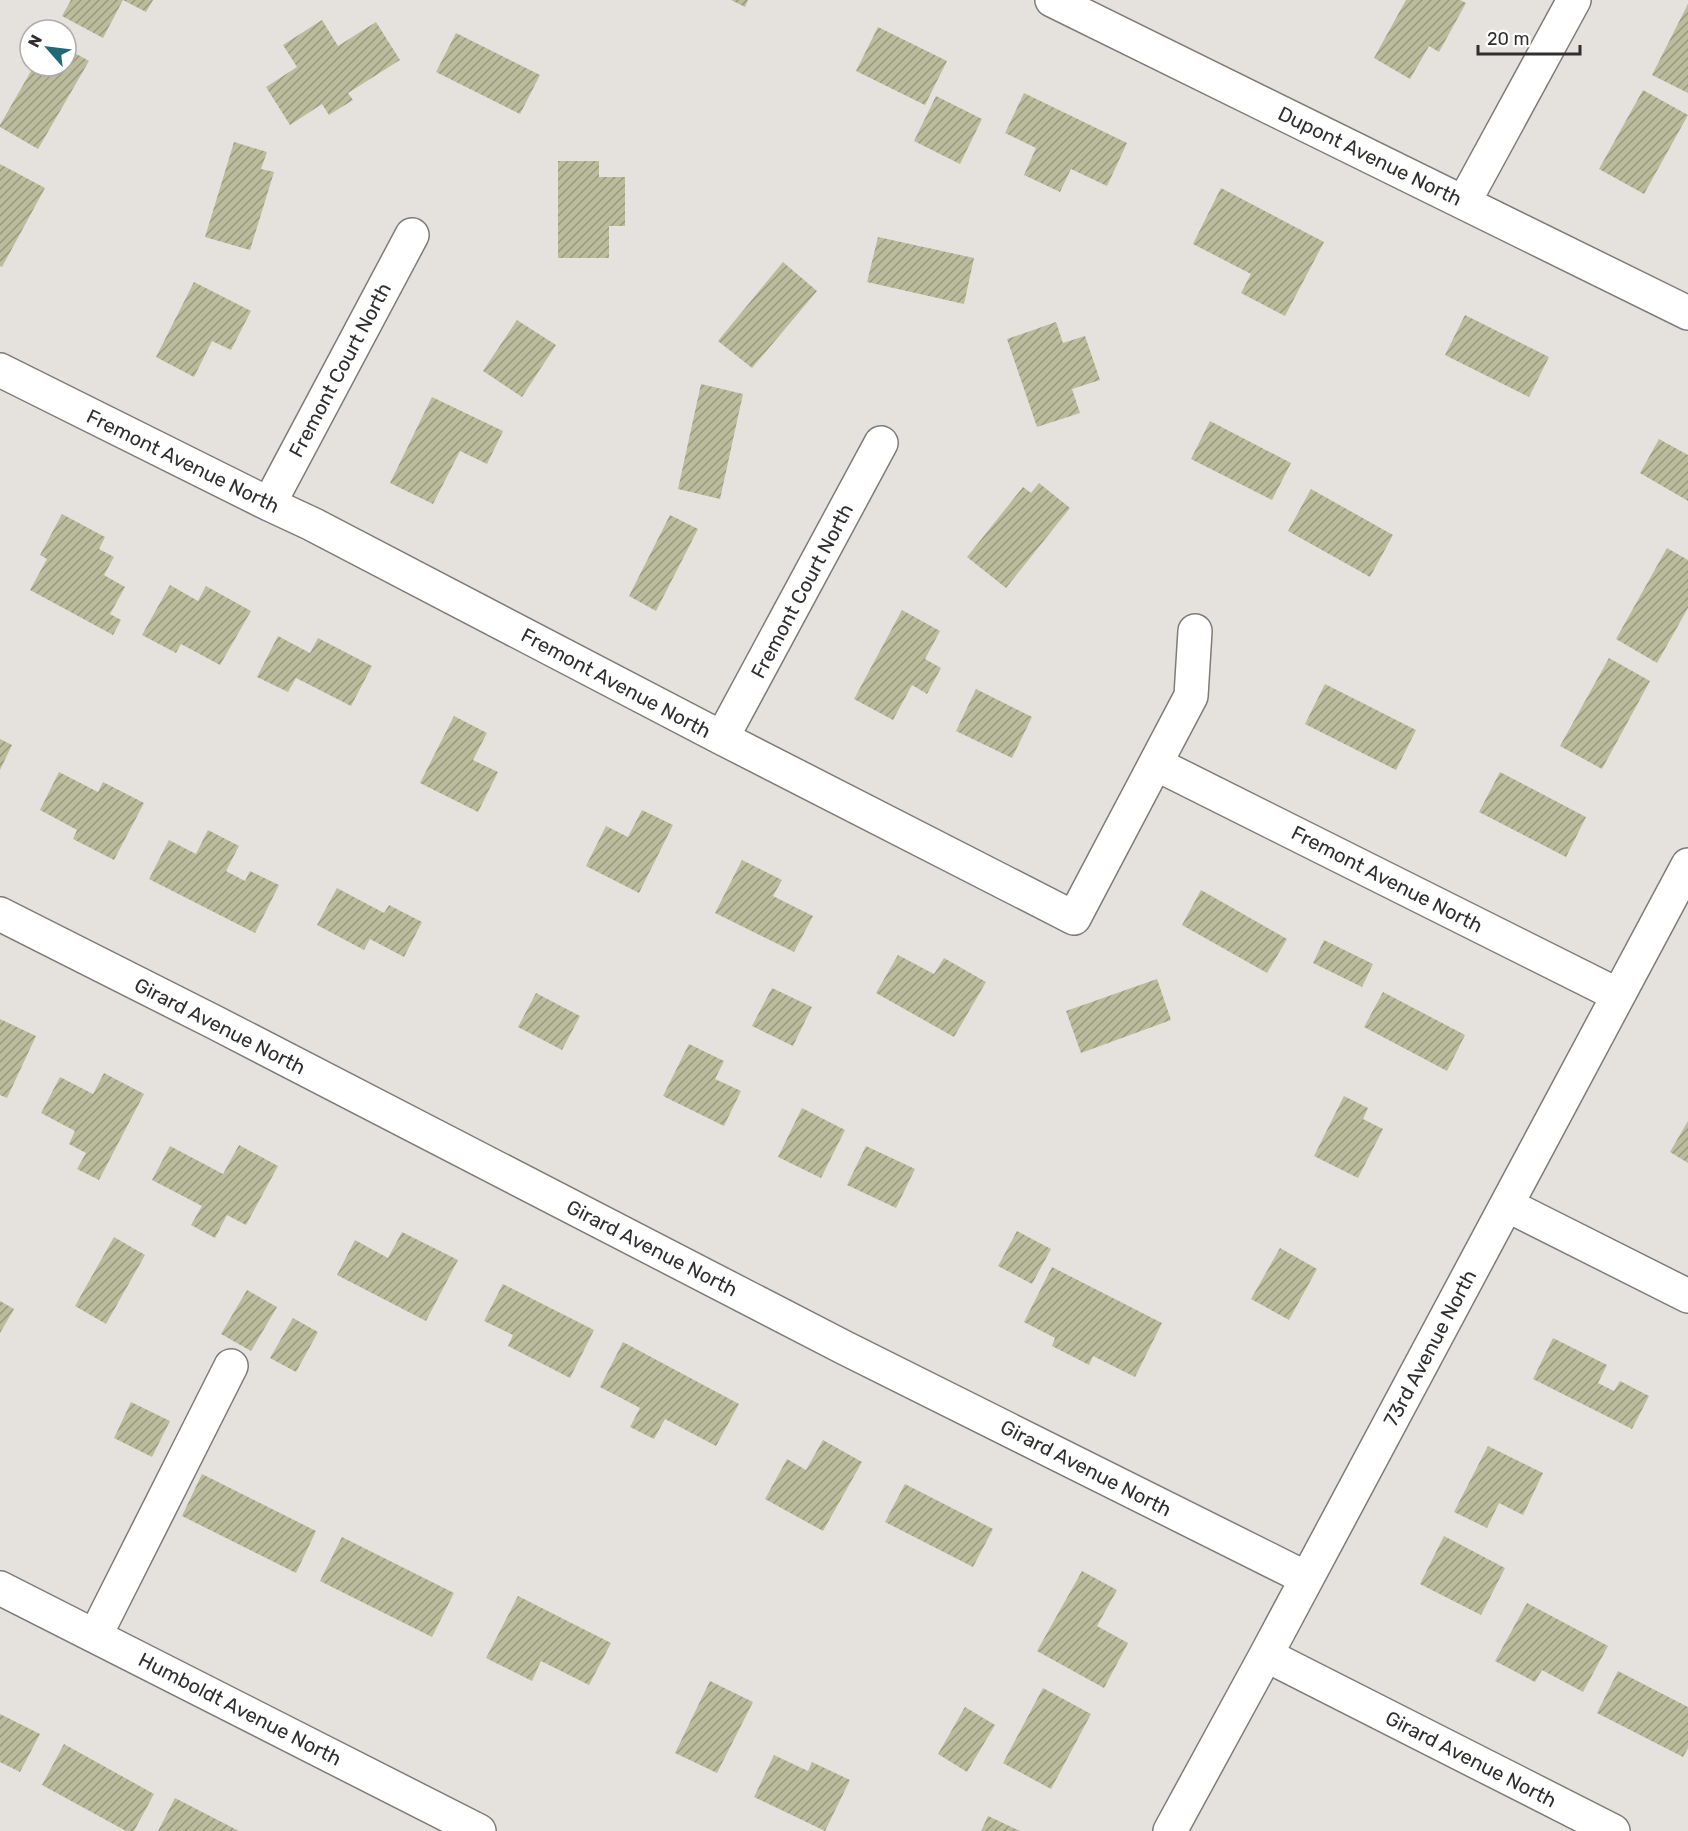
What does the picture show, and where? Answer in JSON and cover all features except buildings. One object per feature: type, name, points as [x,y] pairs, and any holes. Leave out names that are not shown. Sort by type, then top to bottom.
[{"type":"street","points":[[1464,202],[1574,0]]},
{"type":"street","name":"Dupont Avenue North","points":[[1064,3],[1688,313]]},
{"type":"street","name":"Fremont Court North","points":[[269,504],[412,235]]},
{"type":"street","name":"Fremont Avenue North","points":[[0,370],[312,524],[1074,918],[1191,696],[1195,631]]},
{"type":"street","name":"Fremont Court North","points":[[722,738],[882,443]]},
{"type":"street","name":"Fremont Avenue North","points":[[1156,764],[1618,995]]},
{"type":"street","name":"73rd Avenue North","points":[[1170,1831],[1688,865]]},
{"type":"street","name":"Girard Avenue North","points":[[0,914],[835,1342],[1306,1578]]},
{"type":"street","points":[[1507,1204],[1688,1296]]},
{"type":"street","points":[[94,1636],[231,1366]]},
{"type":"street","name":"Humboldt Avenue North","points":[[0,1588],[479,1831]]},
{"type":"street","name":"Girard Avenue North","points":[[1266,1654],[1613,1831]]}]
